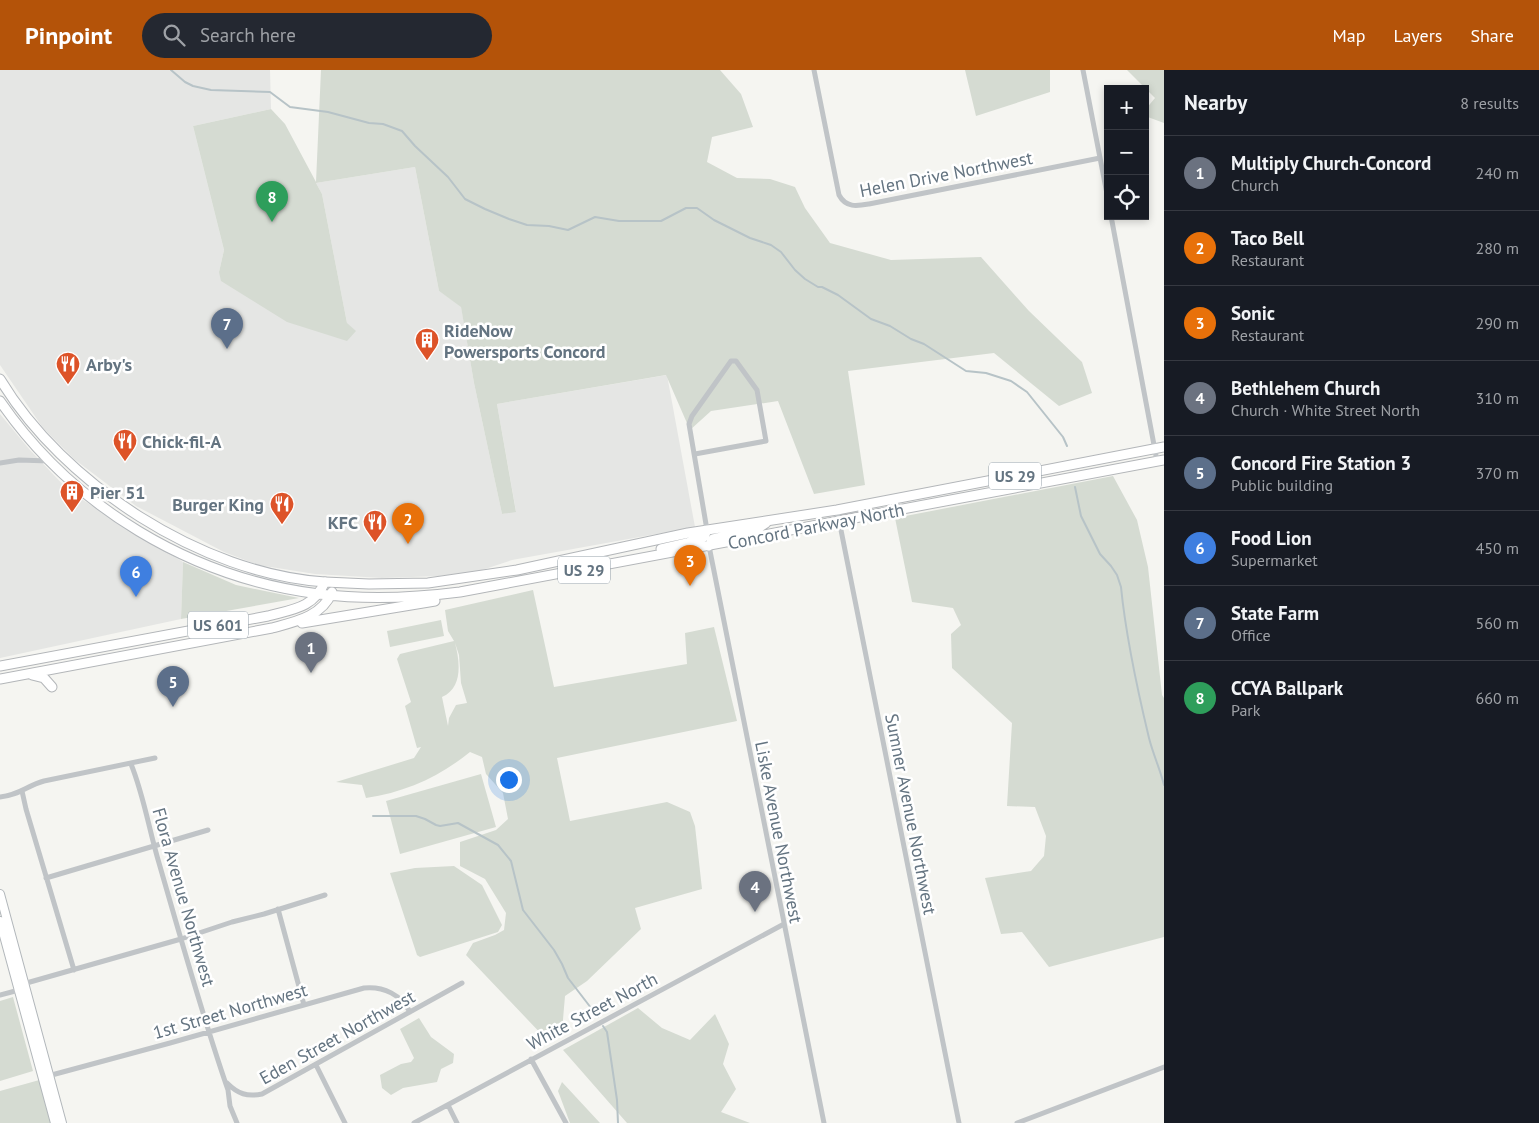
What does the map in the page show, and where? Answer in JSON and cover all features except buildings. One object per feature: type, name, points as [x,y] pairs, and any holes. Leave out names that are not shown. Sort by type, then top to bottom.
[{"type":"main road","name":"US 29","points":[[0,379],[8,392],[65,459],[96,486],[136,516],[218,556],[264,571],[325,582]]},
{"type":"main road","name":"US 29","points":[[0,401],[49,460],[83,492],[122,522],[191,559],[261,583],[319,594]]},
{"type":"main road","name":"Concord Parkway North","points":[[325,582],[369,584],[428,583],[507,571],[707,530],[769,522],[837,510],[1160,447]]},
{"type":"main road","name":"Concord Parkway North","points":[[319,594],[359,598],[392,598],[460,592],[1161,460]]},
{"type":"main road","points":[[708,546],[713,539],[757,529],[769,522]]},
{"type":"main road","points":[[613,564],[644,553],[694,541],[704,537],[707,530]]},
{"type":"main road","points":[[550,563],[553,576]]},
{"type":"main road","points":[[319,594],[325,582]]},
{"type":"main road","points":[[272,628],[304,619],[325,605],[331,596],[335,583]]},
{"type":"main road","name":"US 601","points":[[0,679],[272,628],[439,600],[460,592]]},
{"type":"main road","name":"US 601","points":[[0,666],[176,634],[287,611],[313,600],[319,594]]},
{"type":"main road","points":[[176,634],[178,646]]},
{"type":"main road","points":[[22,675],[38,675],[49,681],[52,687],[55,674],[65,667]]},
{"type":"main road","points":[[0,894],[3,921],[55,1123]]},
{"type":"main road","points":[[20,986],[62,1123]]},
{"type":"street","name":"Helen Drive Northwest","points":[[814,70],[839,195],[848,204],[855,206],[869,204],[1100,158]]},
{"type":"street","points":[[1083,70],[1104,178]]},
{"type":"street","points":[[1112,220],[1160,447],[1161,460]]},
{"type":"street","points":[[695,454],[766,441],[757,390],[736,361],[730,361],[692,416],[689,424],[707,530]]},
{"type":"street","points":[[29,460],[38,449]]},
{"type":"street","points":[[0,464],[19,460],[49,460]]},
{"type":"street","name":"Sumner Avenue Northwest","points":[[837,510],[960,1123]]},
{"type":"street","name":"Liske Avenue Northwest","points":[[708,546],[824,1123]]},
{"type":"street","points":[[0,797],[16,795],[32,785],[44,781],[156,758]]},
{"type":"street","name":"Flora Avenue Northwest","points":[[131,764],[137,778],[154,846],[236,1123]]},
{"type":"street","points":[[22,791],[74,970]]},
{"type":"street","points":[[46,878],[208,830]]},
{"type":"street","points":[[0,995],[20,986],[181,940],[232,922],[325,895]]},
{"type":"street","points":[[0,907],[3,921]]},
{"type":"street","points":[[278,909],[304,1004]]},
{"type":"street","name":"White Street North","points":[[414,1123],[784,924]]},
{"type":"street","name":"Eden Street Northwest","points":[[225,1081],[244,1095],[262,1094],[462,983]]},
{"type":"street","name":"1st Street Northwest","points":[[48,1076],[350,991],[373,987],[391,993],[399,998],[410,1012]]},
{"type":"street","points":[[531,1059],[566,1123]]},
{"type":"street","points":[[316,1065],[345,1123]]},
{"type":"street","points":[[1017,1123],[1164,1067]]},
{"type":"street","points":[[229,1095],[234,1089]]},
{"type":"street","points":[[448,1105],[457,1123]]},
{"type":"shaded area","points":[[0,70],[270,70],[271,109],[193,126],[224,250],[219,272],[347,323],[322,194],[316,183],[415,167],[439,291],[461,306],[474,383],[502,514],[516,511],[497,404],[667,375],[695,527],[512,560],[476,572],[439,576],[382,578],[315,574],[258,565],[224,552],[136,506],[74,459],[43,428],[0,365]]},
{"type":"shaded area","points":[[321,70],[720,70],[741,94],[753,127],[712,137],[707,162],[737,178],[770,179],[795,187],[805,208],[830,243],[891,260],[981,257],[1029,311],[1082,362],[1092,393],[1059,406],[994,353],[848,371],[865,485],[814,494],[778,401],[711,411],[690,430],[666,375],[497,404],[516,512],[502,514],[474,383],[461,307],[439,291],[415,167],[316,183],[322,194],[347,323],[356,331],[347,341],[287,322],[221,281],[219,272],[224,250],[193,126],[271,109],[285,124],[316,182]]},
{"type":"shaded area","points":[[965,70],[1050,70],[1050,92],[976,116]]},
{"type":"shaded area","points":[[1127,70],[1164,70],[1164,123],[1149,117],[1149,105],[1155,98],[1149,92],[1149,85],[1142,85]]},
{"type":"shaded area","points":[[0,414],[30,450],[70,492],[183,562],[181,619],[0,658]]},
{"type":"shaded area","points":[[1113,476],[1137,520],[1148,567],[1162,695],[1164,698],[1164,937],[1049,967],[1022,932],[1001,934],[985,878],[1031,871],[1044,856],[1046,836],[1035,807],[1007,806],[1012,723],[952,668],[951,634],[961,625],[953,608],[912,602],[895,518]]},
{"type":"shaded area","points":[[183,562],[236,585],[299,598],[181,619]]},
{"type":"shaded area","points":[[533,590],[554,687],[687,664],[685,633],[714,627],[737,721],[557,758],[570,821],[667,802],[690,812],[695,826],[702,889],[635,908],[641,929],[587,981],[565,996],[562,1031],[547,1040],[466,955],[473,943],[504,930],[506,913],[485,879],[460,866],[460,842],[496,830],[508,819],[503,793],[486,774],[482,757],[470,752],[446,769],[421,782],[395,792],[366,798],[362,785],[336,782],[414,758],[421,747],[417,748],[405,706],[411,702],[397,659],[400,654],[454,641],[448,631],[445,610]],"holes":[[[455,643],[459,655],[461,683],[467,703],[456,705],[449,718],[448,726],[442,697],[449,693],[457,681],[459,666]]]},
{"type":"shaded area","points":[[441,620],[444,636],[390,647],[387,631]]},
{"type":"shaded area","points":[[481,774],[496,827],[400,854],[386,801]]},
{"type":"shaded area","points":[[454,866],[482,885],[502,925],[498,932],[420,957],[417,955],[390,873],[415,868]]},
{"type":"shaded area","points":[[13,997],[33,1071],[0,1081],[0,1001]]},
{"type":"shaded area","points":[[638,1008],[662,1028],[690,1040],[715,1014],[729,1044],[723,1064],[736,1089],[721,1112],[750,1123],[627,1123],[563,1050]]},
{"type":"shaded area","points":[[419,1018],[431,1037],[454,1054],[453,1063],[441,1069],[437,1082],[403,1088],[391,1095],[382,1088],[380,1075],[401,1064],[411,1062],[414,1058],[400,1029]]},
{"type":"shaded area","points":[[43,1079],[55,1123],[0,1123],[0,1091]]},
{"type":"shaded area","points":[[562,1082],[600,1123],[570,1123],[558,1091]]},
{"type":"waterway","points":[[171,70],[193,86],[211,90],[270,92],[290,107],[328,112],[369,123],[383,124],[402,131],[448,177],[465,199],[527,225],[549,226],[568,230],[595,217],[619,221],[661,221],[686,208],[697,208],[714,220],[750,238],[771,245],[781,252],[805,279],[818,287],[838,295],[871,319],[890,326],[911,339],[924,344],[966,371],[986,373],[1011,381],[1027,392],[1063,437],[1067,446]]},
{"type":"waterway","points":[[1075,487],[1081,516],[1100,554],[1117,575],[1121,587],[1136,682],[1149,738],[1164,785]]},
{"type":"waterway","points":[[373,816],[416,816],[440,826],[458,823],[498,845],[511,861],[523,910],[554,950],[568,978],[598,1017]]},
{"type":"waterway","points":[[603,1026],[607,1032],[617,1100],[618,1123]]},
{"type":"place","name":"CCYA Ballpark","points":[[272,222]]},
{"type":"place","name":"State Farm","points":[[227,349]]},
{"type":"place","name":"RideNow Powersports Concord","points":[[427,361]]},
{"type":"place","name":"Arby's","points":[[68,385]]},
{"type":"place","name":"Chick-fil-A","points":[[125,462]]},
{"type":"place","name":"Pier 51","points":[[72,513]]},
{"type":"place","name":"Burger King","points":[[282,525]]},
{"type":"place","name":"KFC","points":[[375,543]]},
{"type":"place","name":"Taco Bell","points":[[408,544]]},
{"type":"place","name":"Sonic","points":[[690,586]]},
{"type":"place","name":"Food Lion","points":[[136,597]]},
{"type":"place","name":"Multiply Church-Concord","points":[[311,673]]},
{"type":"place","name":"Concord Fire Station 3","points":[[173,707]]},
{"type":"place","name":"Bethlehem Church","points":[[755,912]]}]
